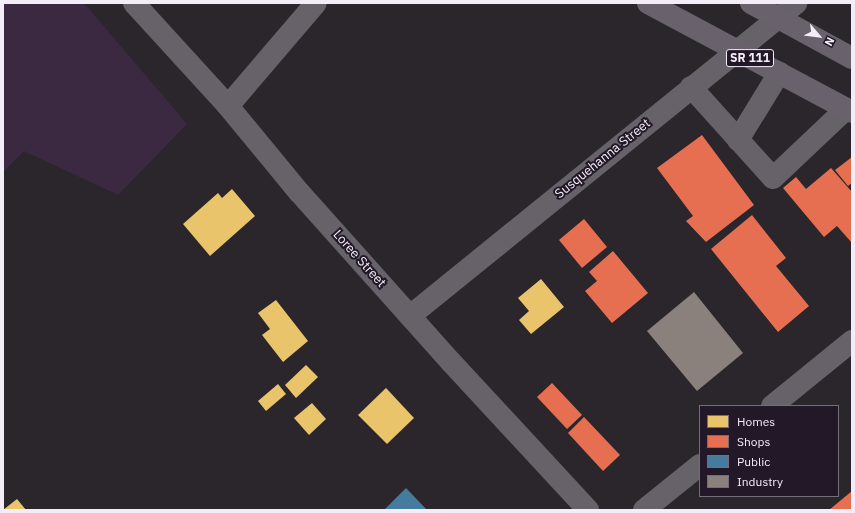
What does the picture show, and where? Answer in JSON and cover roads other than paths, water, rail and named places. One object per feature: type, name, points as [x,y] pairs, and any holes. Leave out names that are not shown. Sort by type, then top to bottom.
[{"type":"main road","name":"SR 111","points":[[648,3],[849,110]]},
{"type":"main road","points":[[752,3],[852,58]]},
{"type":"street","name":"Loree Street","points":[[134,3],[228,106],[300,192],[410,316],[588,510]]},
{"type":"street","points":[[228,106],[316,3]]},
{"type":"street","name":"Susquehanna Street","points":[[410,316],[736,50],[796,3]]},
{"type":"street","points":[[738,140],[780,73]]},
{"type":"street","points":[[691,87],[773,178],[849,110]]},
{"type":"street","points":[[773,405],[852,341]]},
{"type":"street","points":[[644,510],[699,466]]}]
